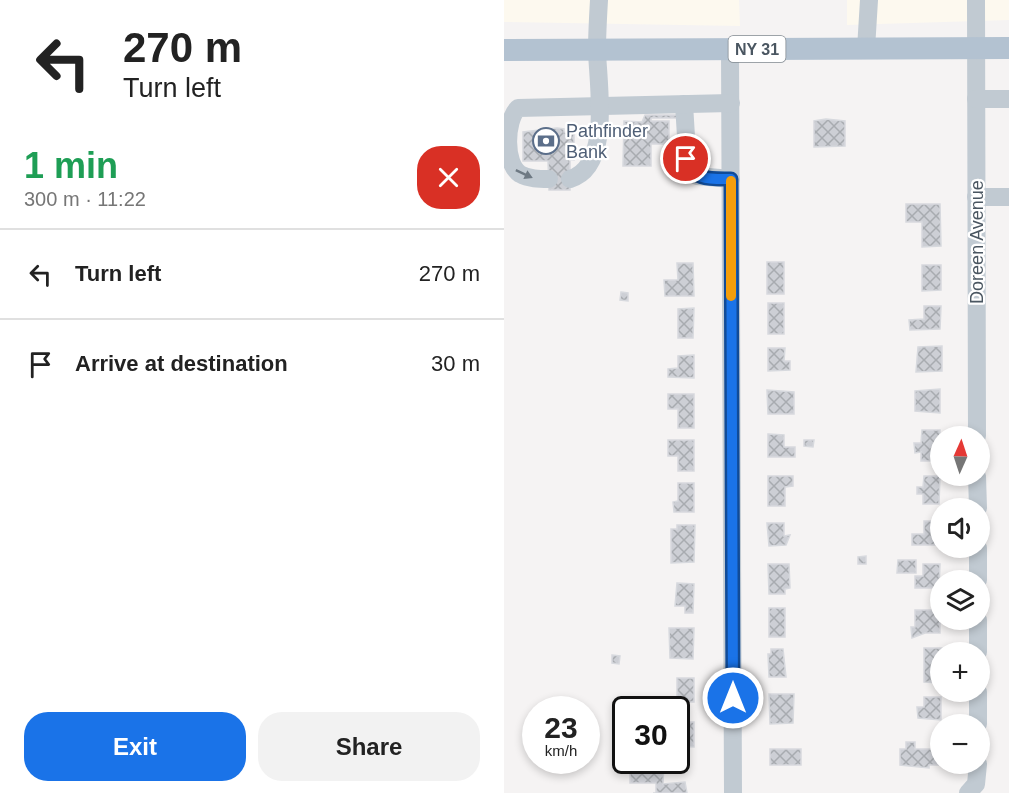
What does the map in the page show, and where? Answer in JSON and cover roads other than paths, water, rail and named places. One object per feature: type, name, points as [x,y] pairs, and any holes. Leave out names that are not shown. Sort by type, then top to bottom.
[{"type":"main road","name":"NY 31","points":[[504,50],[1009,48]]},
{"type":"street","points":[[570,179],[581,176],[590,165],[599,131],[597,50],[599,0]]},
{"type":"street","points":[[866,49],[869,0]]},
{"type":"street","name":"Doreen Avenue","points":[[976,0],[977,426]]},
{"type":"street","points":[[730,50],[733,793]]},
{"type":"street","points":[[976,99],[1009,99]]},
{"type":"street","points":[[549,179],[519,174],[511,166],[508,154],[511,115],[518,108],[731,103]]},
{"type":"street","points":[[684,104],[688,169],[697,176],[731,179]]},
{"type":"street","points":[[976,197],[1009,197]]},
{"type":"street","points":[[968,793],[976,784],[977,774]]},
{"type":"place","name":"Pathfinder Bank","points":[[546,141]]}]
